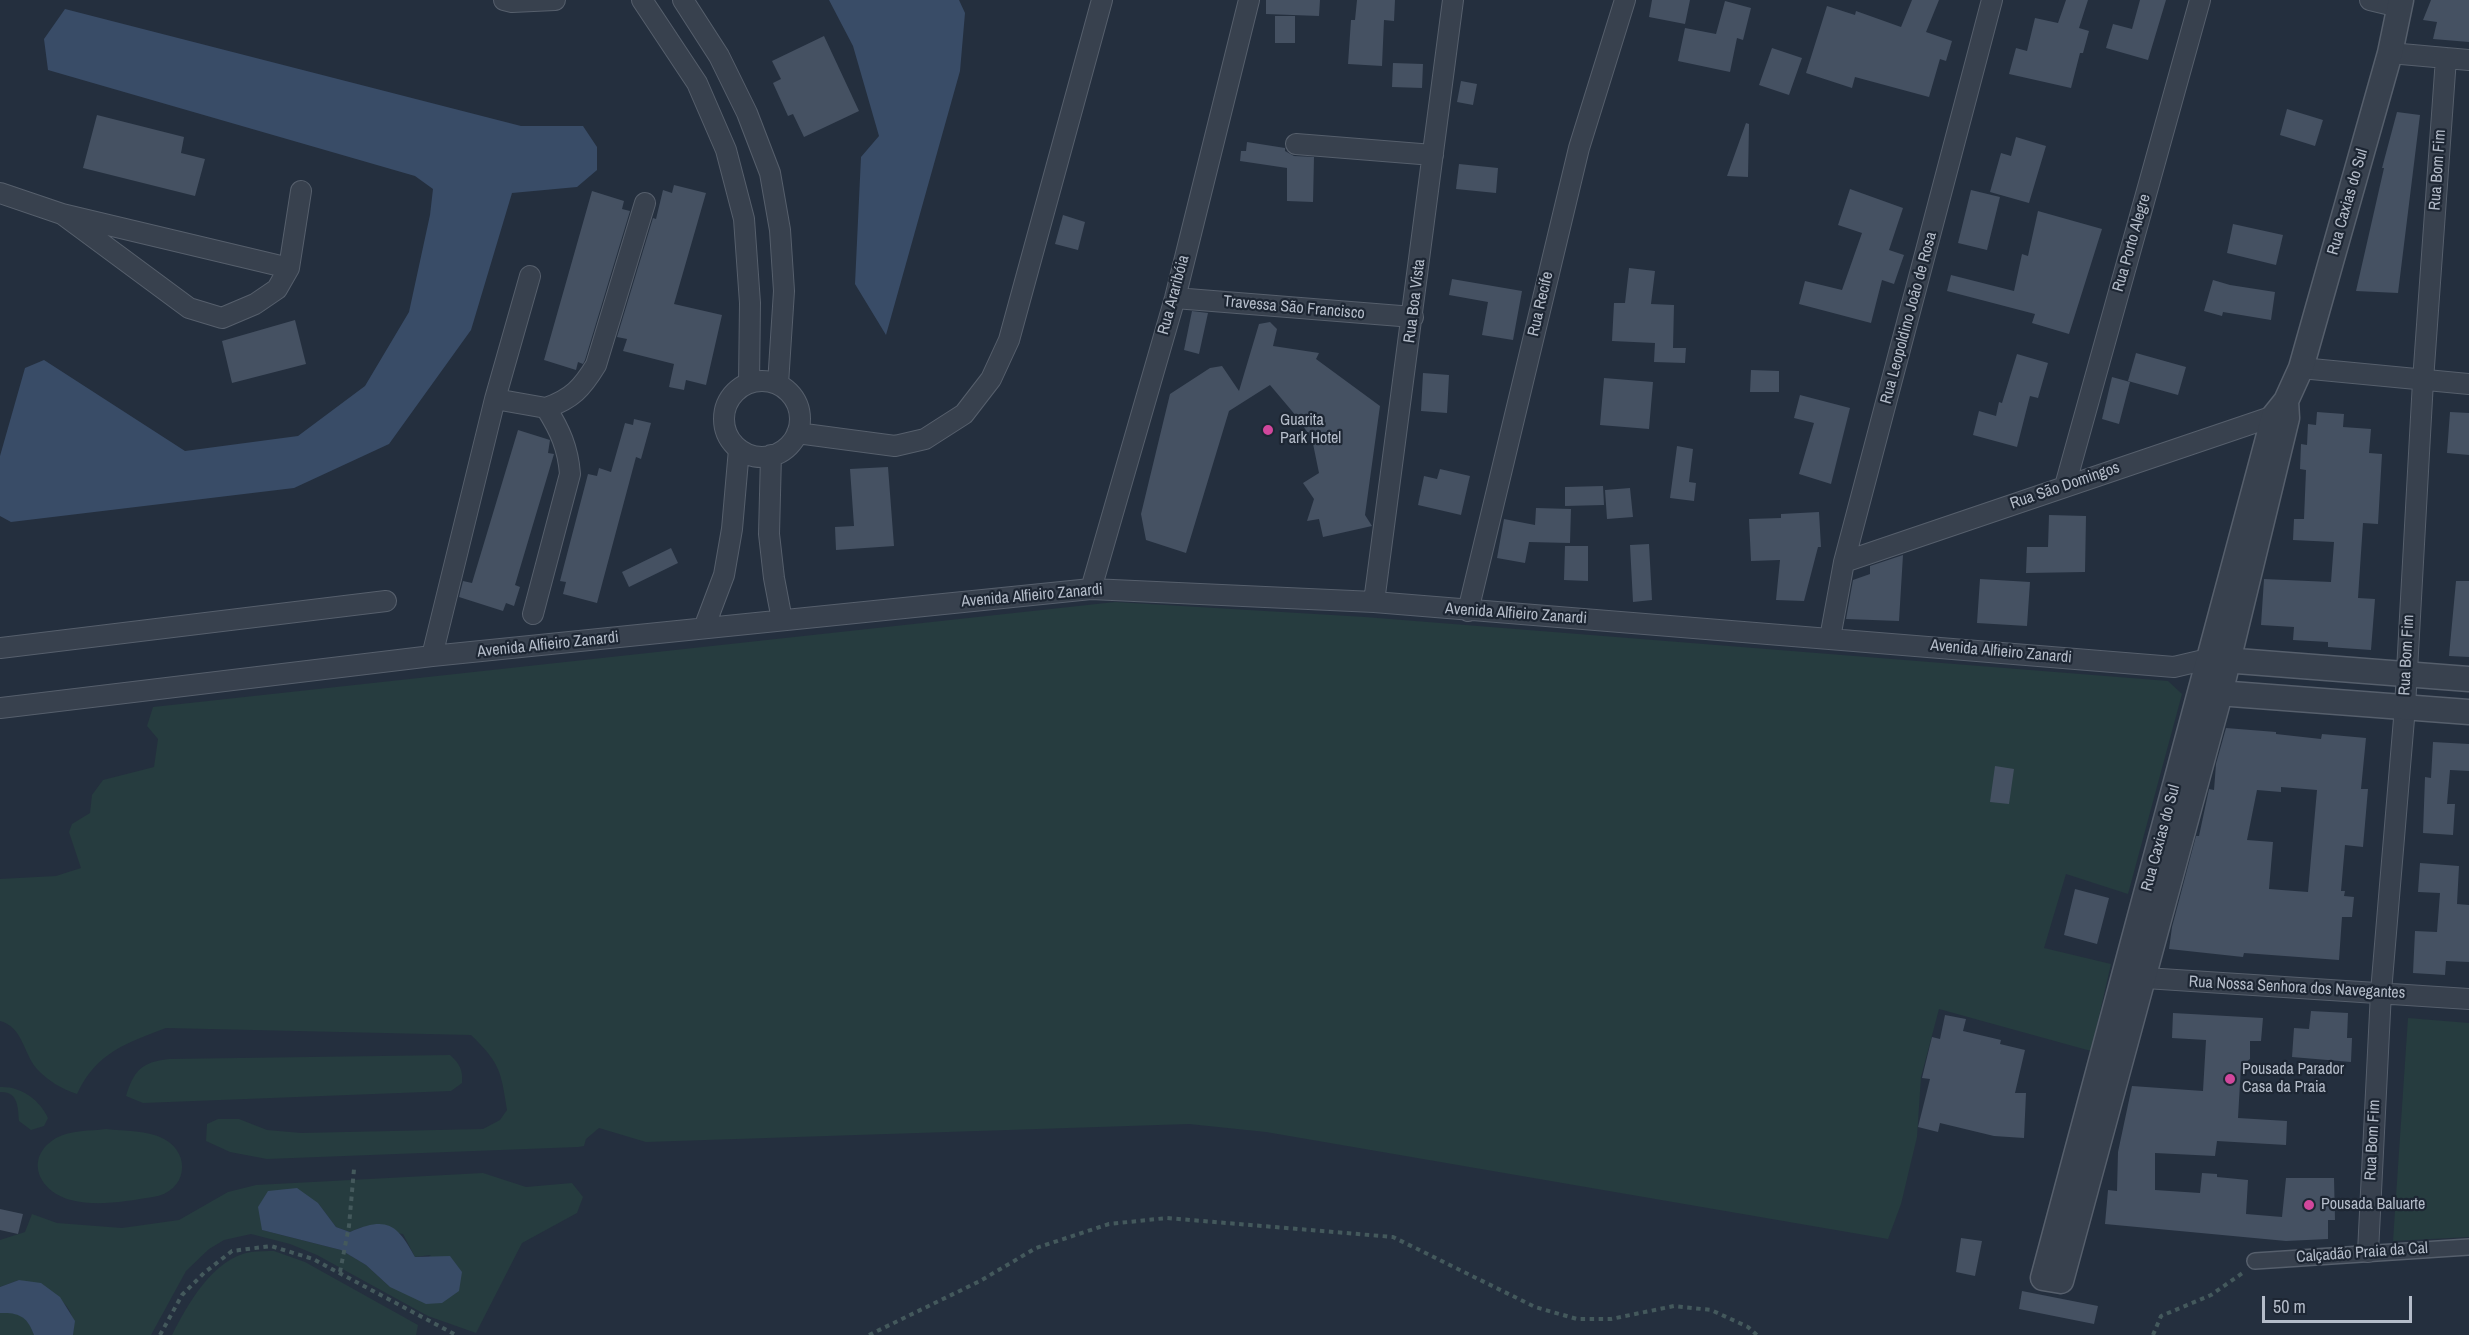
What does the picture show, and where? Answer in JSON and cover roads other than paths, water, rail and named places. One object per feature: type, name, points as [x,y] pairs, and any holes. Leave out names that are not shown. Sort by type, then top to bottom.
[{"type":"street","points":[[504,0],[512,2],[555,0]]},
{"type":"street","points":[[642,0],[697,83],[726,150],[744,219],[750,303],[749,383]]},
{"type":"street","points":[[682,0],[719,56],[747,113],[770,173],[780,230],[784,291],[778,384]]},
{"type":"street","points":[[1084,0],[1094,29]]},
{"type":"street","points":[[797,433],[895,446],[926,439],[964,414],[991,379],[1008,340],[1102,0]]},
{"type":"street","name":"Rua Araribóia","points":[[1091,589],[1174,298],[1249,0]]},
{"type":"street","name":"Rua Boa Vista","points":[[1374,602],[1453,0]]},
{"type":"street","name":"Rua Recife","points":[[1468,611],[1579,148],[1625,0]]},
{"type":"street","name":"Rua Leopoldino João de Rosa","points":[[1830,638],[1844,562],[1992,0]]},
{"type":"street","name":"Rua Porto Alegre","points":[[2065,486],[2200,0]]},
{"type":"street","points":[[2370,0],[2400,4]]},
{"type":"street","name":"Rua Caxias do Sul","points":[[2052,1280],[2210,692],[2282,412],[2301,368],[2390,53],[2400,4]]},
{"type":"street","points":[[2390,53],[2469,60]]},
{"type":"street","name":"Rua Bom Fim","points":[[2368,1252],[2381,992],[2405,707],[2423,381],[2446,58]]},
{"type":"street","points":[[1296,144],[1433,155]]},
{"type":"street","points":[[62,214],[189,308],[222,318],[255,304],[278,289],[289,268],[301,191]]},
{"type":"street","points":[[0,193],[62,214],[289,268]]},
{"type":"street","points":[[495,399],[546,408],[567,401],[586,381],[597,365],[645,203]]},
{"type":"street","points":[[432,656],[495,399],[530,276]]},
{"type":"street","name":"Travessa São Francisco","points":[[1174,298],[1413,317]]},
{"type":"street","points":[[2301,368],[2469,384]]},
{"type":"street","points":[[769,381],[778,384],[795,400],[800,422],[791,443],[782,451],[771,455],[749,454],[739,449],[725,430],[724,418],[730,396],[749,383],[769,381]]},
{"type":"street","points":[[533,614],[570,474],[568,453],[561,432],[546,408]]},
{"type":"street","name":"Rua São Domingos","points":[[1844,562],[2282,412]]},
{"type":"street","points":[[704,628],[724,575],[732,529],[739,449]]},
{"type":"street","points":[[771,455],[769,534],[782,620]]},
{"type":"street","name":"Avenida Alfieiro Zanardi","points":[[0,708],[432,656],[1091,589],[1374,602],[2174,667],[2217,659],[2469,679]]},
{"type":"street","points":[[0,648],[386,601]]},
{"type":"street","points":[[2174,667],[2210,692],[2469,712]]},
{"type":"street","name":"Rua Nossa Senhora dos Navegantes","points":[[2134,978],[2469,999]]},
{"type":"street","name":"Calçadão Praia da Cal","points":[[2255,1261],[2469,1247]]},
{"type":"water","points":[[829,0],[959,0],[965,13],[960,71],[886,335],[855,284],[861,157],[879,136],[853,46]]},
{"type":"water","points":[[65,9],[521,126],[583,126],[597,147],[597,170],[577,187],[512,193],[471,330],[389,444],[294,488],[11,522],[0,516],[0,456],[25,368],[44,360],[185,451],[298,436],[365,386],[409,312],[430,215],[433,189],[415,176],[48,70],[44,39]]},
{"type":"water","points":[[297,1188],[318,1203],[336,1227],[350,1232],[373,1225],[390,1226],[402,1237],[415,1257],[450,1256],[462,1272],[459,1291],[442,1303],[426,1304],[390,1287],[366,1265],[341,1250],[262,1230],[258,1207],[268,1191]]},
{"type":"water","points":[[19,1280],[41,1283],[60,1297],[75,1321],[73,1335],[34,1335],[29,1324],[22,1317],[12,1313],[0,1313],[0,1287]]},
{"type":"place","name":"Guarita Park Hotel","points":[[1268,430]]},
{"type":"place","name":"Pousada Parador Casa da Praia","points":[[2230,1079]]},
{"type":"place","name":"Pousada Baluarte","points":[[2309,1205]]}]
